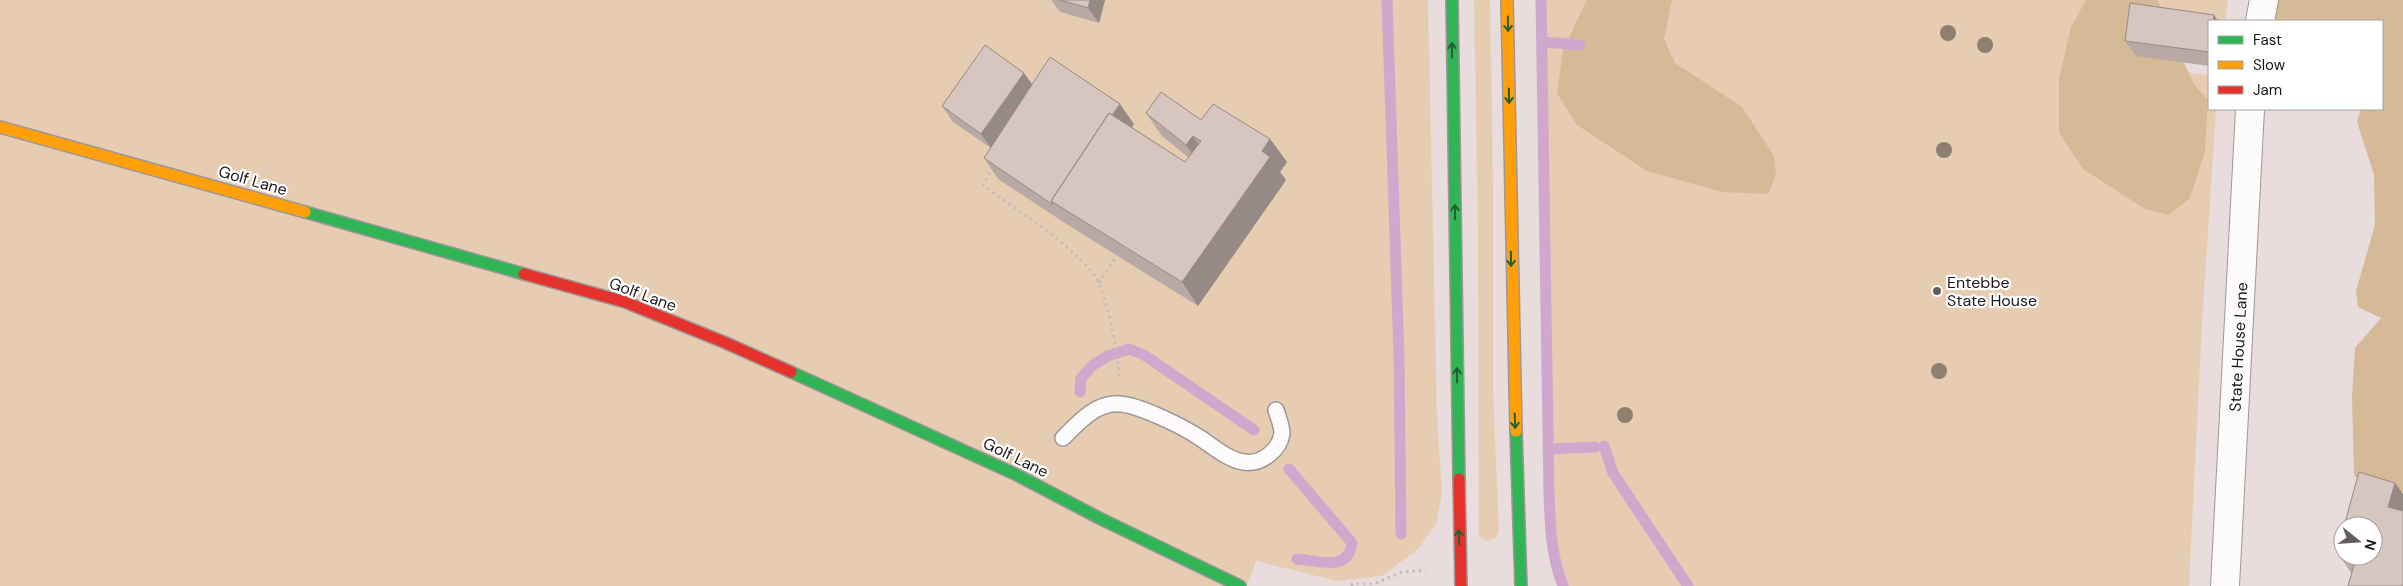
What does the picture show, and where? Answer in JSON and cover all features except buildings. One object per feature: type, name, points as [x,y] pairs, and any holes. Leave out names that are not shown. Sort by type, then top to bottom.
[{"type":"main road","points":[[1452,0],[1461,586]]},
{"type":"main road","points":[[1507,0],[1512,318],[1522,586]]},
{"type":"main road","name":"Golf Lane","points":[[0,127],[625,302],[726,342],[974,455],[1240,586]]},
{"type":"street","points":[[2260,20],[2264,0]]},
{"type":"street","name":"State House Lane","points":[[2225,586],[2250,110]]},
{"type":"lane","points":[[1062,438],[1083,418],[1100,408],[1120,404],[1144,411],[1188,430],[1224,454],[1244,463],[1262,459],[1276,450],[1282,432],[1276,410]]},
{"type":"path","points":[[995,165],[983,185],[1065,247],[1095,276],[1099,283],[1117,344],[1119,360]]},
{"type":"path","points":[[1099,283],[1117,255]]},
{"type":"shaded area","points":[[0,0],[1428,0],[1437,415],[1442,493],[1436,524],[1419,548],[1382,576],[1337,581],[1256,561],[1247,586],[0,586]]},
{"type":"shaded area","points":[[1474,0],[1490,0],[1493,178],[1493,392],[1499,530],[1496,538],[1486,541],[1479,536],[1478,234]]},
{"type":"shaded area","name":"Entebbe State House","points":[[1542,0],[2228,0],[2225,20],[2208,20],[2127,66],[2208,75],[2208,110],[2216,110],[2202,324],[2189,586],[1566,586],[1555,549],[1551,451],[1598,449],[1599,445],[1551,447],[1544,46],[1585,47],[1585,42],[1543,41]]},
{"type":"shaded area","points":[[1587,0],[1672,0],[1664,39],[1675,63],[1742,107],[1774,156],[1776,175],[1768,194],[1722,192],[1647,171],[1577,125],[1557,93],[1563,50]]},
{"type":"shaded area","points":[[2086,0],[2158,0],[2160,6],[2155,16],[2181,57],[2195,86],[2208,100],[2205,151],[2190,198],[2169,215],[2145,209],[2083,169],[2059,133],[2059,79],[2071,27]]},
{"type":"shaded area","points":[[2251,0],[2403,0],[2403,492],[2382,488],[2354,476],[2352,397],[2355,348],[2381,318],[2358,307],[2356,291],[2375,225],[2374,175],[2357,122],[2361,110],[2383,110],[2383,20],[2251,20]]},
{"type":"waterway","points":[[1387,0],[1399,357],[1401,534]]},
{"type":"waterway","points":[[1541,0],[1549,505],[1554,552],[1563,586]]},
{"type":"waterway","points":[[1542,42],[1580,45]]},
{"type":"waterway","points":[[1080,392],[1081,378],[1093,365],[1108,356],[1129,349],[1144,355],[1254,430]]},
{"type":"waterway","points":[[1604,446],[1613,473],[1688,586]]},
{"type":"waterway","points":[[1548,449],[1595,447]]},
{"type":"waterway","points":[[1289,469],[1352,543],[1350,552],[1339,561],[1332,563],[1297,559]]},
{"type":"traffic: fast","points":[[1452,0],[1459,479]]},
{"type":"traffic: fast","points":[[305,212],[524,274]]},
{"type":"traffic: fast","points":[[791,372],[1017,475],[1101,519],[1240,586]]},
{"type":"traffic: fast","points":[[1516,431],[1521,586]]},
{"type":"traffic: slow","points":[[1507,0],[1516,431]]},
{"type":"traffic: slow","points":[[0,127],[305,212]]},
{"type":"traffic: jam","points":[[524,274],[625,302],[791,372]]},
{"type":"traffic: jam","points":[[1459,479],[1461,586]]},
{"type":"place","name":"Entebbe State House","points":[[1937,291]]}]
